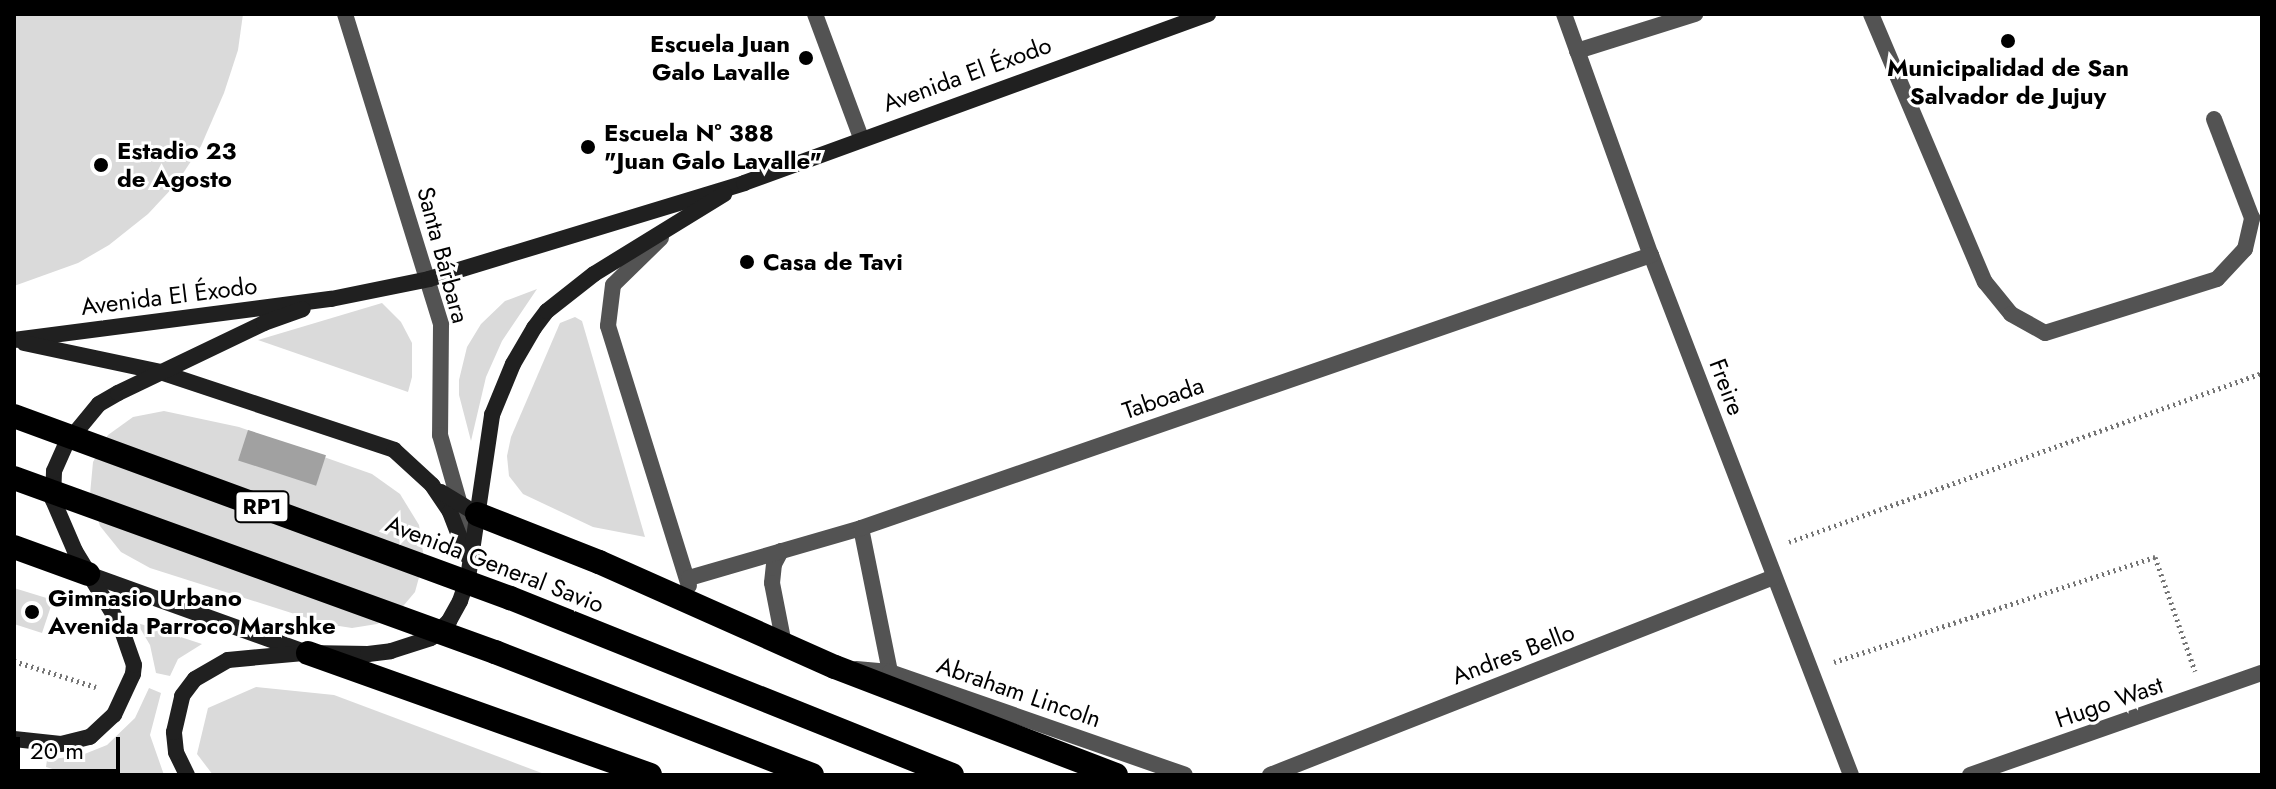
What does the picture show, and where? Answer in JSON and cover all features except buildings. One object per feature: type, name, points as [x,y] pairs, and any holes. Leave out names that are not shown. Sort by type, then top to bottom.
[{"type":"highway","name":"Avenida General Savio","points":[[14,416],[510,598],[952,775]]},
{"type":"highway","name":"RP1","points":[[14,478],[495,652],[811,774]]},
{"type":"highway","points":[[469,509],[835,667],[1116,775]]},
{"type":"highway","points":[[14,547],[88,574]]},
{"type":"highway","points":[[308,653],[650,775]]},
{"type":"main road","name":"Avenida El Éxodo","points":[[14,340],[331,299],[429,279],[744,183],[1208,14]]},
{"type":"main road","name":"Avenida El Éxodo","points":[[308,653],[345,656],[379,652],[431,638],[449,621],[468,578],[469,509],[492,415],[513,364],[534,328],[547,311],[594,274],[744,183]]},
{"type":"main road","name":"Avenida El Éxodo","points":[[14,739],[61,744],[90,737],[108,723],[126,695],[133,674],[130,653],[120,625],[88,574],[53,500],[51,483],[58,459],[76,428],[99,404],[160,372],[264,323],[331,299]]},
{"type":"main road","points":[[14,340],[160,372],[394,450],[432,485],[469,509]]},
{"type":"main road","points":[[432,485],[458,528],[468,562]]},
{"type":"main road","points":[[88,574],[308,653]]},
{"type":"main road","points":[[187,775],[176,752],[174,732],[182,696],[195,679],[228,660],[308,653]]},
{"type":"street","name":"Santa Bárbara","points":[[345,14],[441,325],[440,435],[469,509]]},
{"type":"street","points":[[815,14],[861,138]]},
{"type":"street","name":"Freire","points":[[1564,14],[1651,255],[1851,775]]},
{"type":"street","points":[[1577,51],[1695,14]]},
{"type":"street","points":[[1871,14],[1985,282],[2011,314],[2045,333],[2217,279],[2245,249],[2252,218],[2214,119]]},
{"type":"street","points":[[677,223],[627,268],[613,285],[608,326],[689,578],[690,603]]},
{"type":"street","name":"Taboada","points":[[689,578],[861,528],[1651,255]]},
{"type":"street","points":[[861,528],[890,672]]},
{"type":"street","points":[[781,551],[774,564],[772,583],[784,644]]},
{"type":"street","name":"Andres Bello","points":[[1270,775],[1774,577]]},
{"type":"street","name":"Abraham Lincoln","points":[[835,667],[890,672],[1185,775]]},
{"type":"street","name":"Hugo Wast","points":[[1970,775],[2262,673]]},
{"type":"path","points":[[1765,551],[2262,373]]},
{"type":"path","points":[[1810,670],[2155,557],[2203,694]]},
{"type":"path","points":[[14,661],[96,687]]},
{"type":"shaded area","name":"Estadio 23 de Agosto","points":[[14,14],[243,14],[238,50],[224,93],[201,146],[176,184],[148,214],[109,245],[78,263],[14,286]]},
{"type":"shaded area","points":[[537,289],[502,341],[486,377],[471,441],[459,395],[459,380],[467,347],[481,324],[505,301]]},
{"type":"shaded area","points":[[382,303],[401,322],[412,343],[412,377],[408,392],[258,340]]},
{"type":"shaded area","points":[[575,317],[582,321],[645,537],[593,527],[523,494],[509,476],[507,456],[511,437],[560,323]]},
{"type":"shaded area","points":[[164,411],[239,427],[372,474],[400,494],[419,525],[424,559],[415,592],[399,611],[377,624],[352,628],[326,624],[150,568],[121,552],[100,526],[90,494],[93,462],[108,435],[133,417]]},
{"type":"shaded area","points":[[248,430],[326,455],[316,486],[238,460]]},
{"type":"shaded area","name":"Gimnasio Urbano Avenida Parroco Marshke","points":[[14,588],[53,600],[42,633],[14,624]]},
{"type":"shaded area","points":[[137,623],[202,644],[178,659],[170,676],[156,673],[150,645]]},
{"type":"shaded area","points":[[256,687],[334,695],[547,775],[213,775],[197,754],[208,708]]},
{"type":"shaded area","points":[[149,688],[161,693],[150,735],[164,775],[72,775],[46,767],[47,760],[82,755],[107,745],[135,718]]},
{"type":"place","name":"Municipalidad de San Salvador de Jujuy","points":[[2008,41]]},
{"type":"place","name":"Escuela Juan Galo Lavalle","points":[[806,58]]},
{"type":"place","name":"Escuela N° 388 \"Juan Galo Lavalle\"","points":[[588,147]]},
{"type":"place","name":"Estadio 23 de Agosto","points":[[101,165]]},
{"type":"place","name":"Casa de Tavi","points":[[747,262]]},
{"type":"place","name":"Gimnasio Urbano Avenida Parroco Marshke","points":[[32,612]]}]
